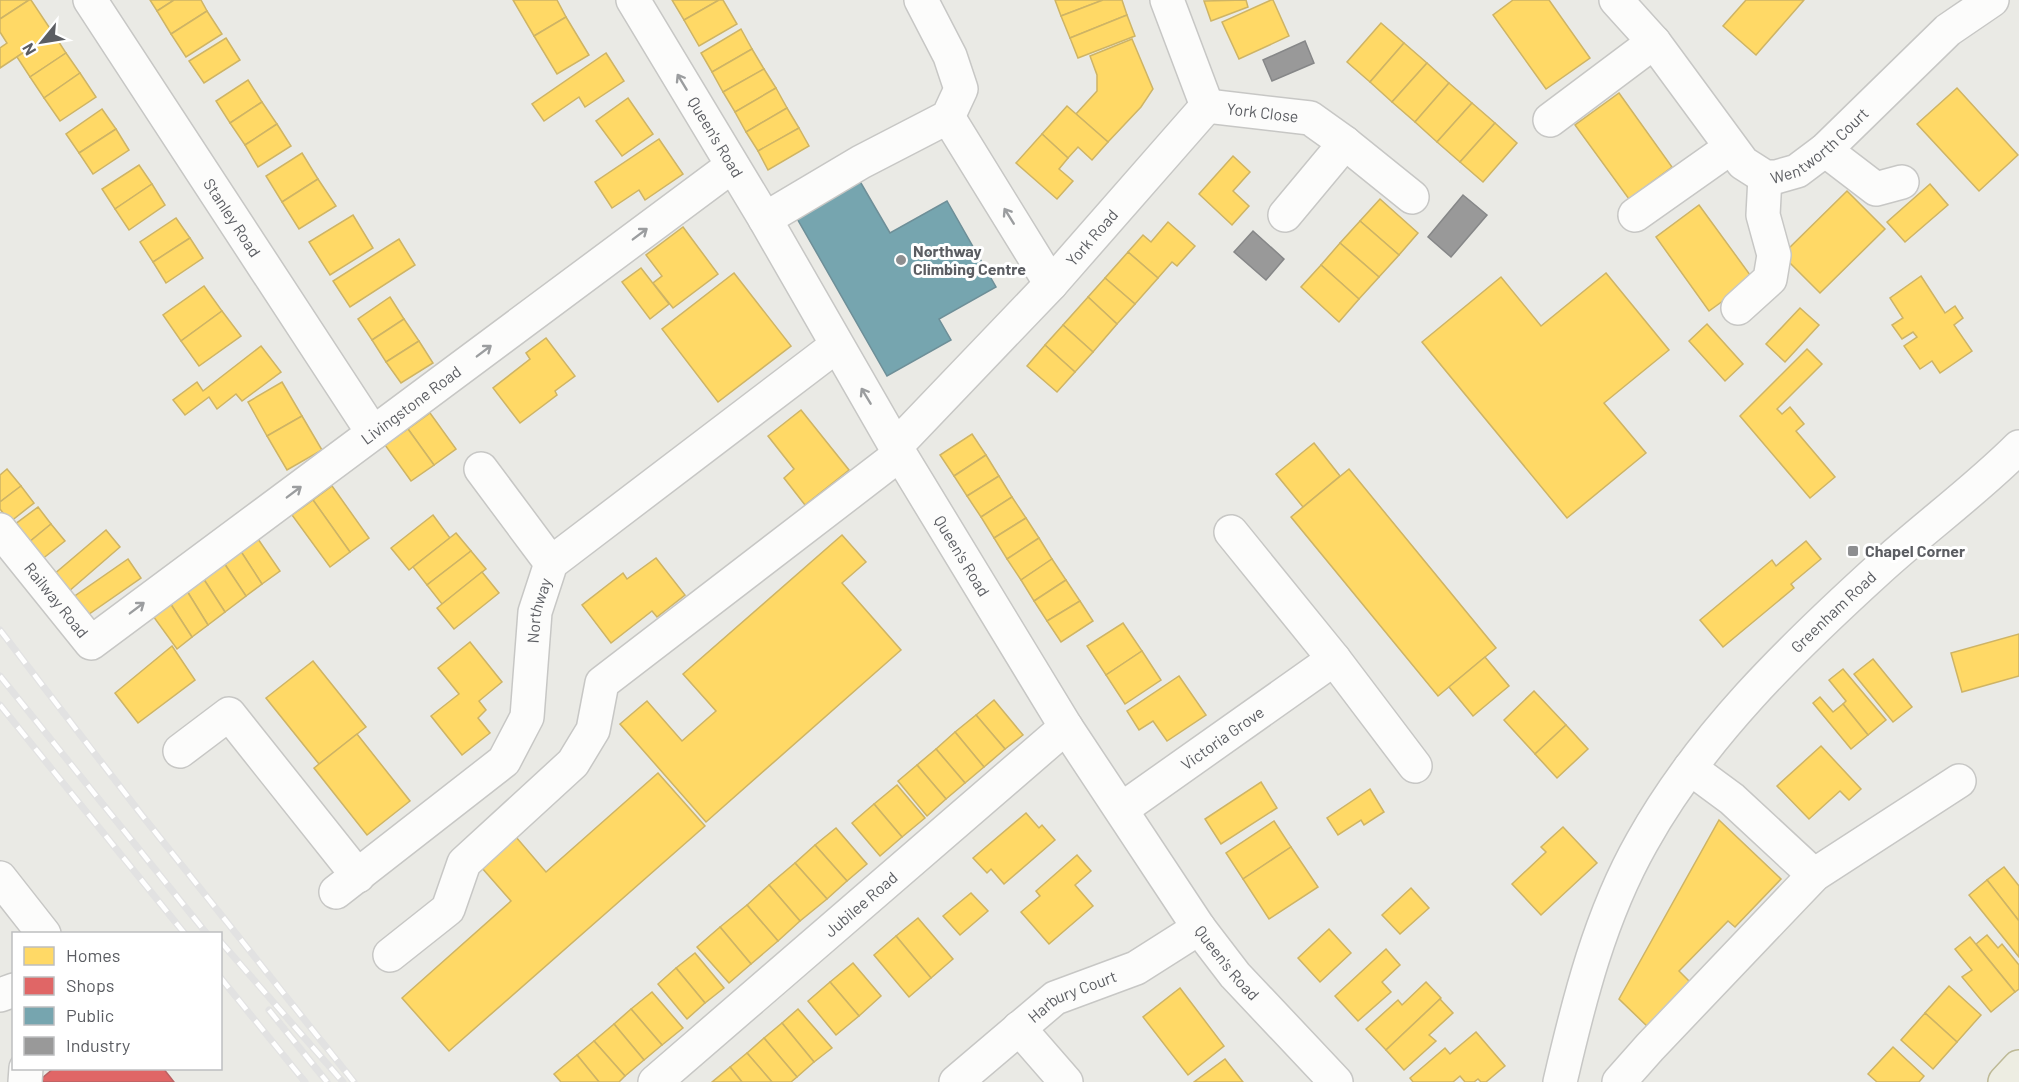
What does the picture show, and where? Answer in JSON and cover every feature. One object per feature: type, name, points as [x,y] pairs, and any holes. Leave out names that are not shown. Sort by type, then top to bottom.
[{"type":"highway","points":[[2005,1082],[2019,1067]]},
{"type":"street","name":"Stanley Road","points":[[90,0],[373,433]]},
{"type":"street","name":"Queen's Road","points":[[633,0],[765,219],[836,346],[1066,728],[1199,928],[1235,975],[1336,1082]]},
{"type":"street","points":[[765,219],[861,162],[948,117],[962,89],[950,56],[921,0]]},
{"type":"street","points":[[1167,0],[1207,106]]},
{"type":"street","name":"Wentworth Court","points":[[1616,0],[1654,42],[1730,148],[1743,163],[1765,177],[1776,177],[1797,171],[1825,150],[1948,30],[1992,0]]},
{"type":"street","points":[[1550,120],[1654,42]]},
{"type":"street","name":"York Close","points":[[1207,106],[1310,118],[1412,197]]},
{"type":"street","name":"York Road","points":[[390,955],[448,909],[464,863],[573,763],[593,730],[602,683],[898,450],[1051,284],[1207,106]]},
{"type":"street","points":[[948,117],[1051,284]]},
{"type":"street","points":[[1285,215],[1345,143]]},
{"type":"street","points":[[1635,215],[1730,148]]},
{"type":"street","points":[[1825,150],[1876,189],[1902,182]]},
{"type":"street","name":"Livingstone Road","points":[[91,643],[732,166]]},
{"type":"street","points":[[1738,309],[1770,279],[1774,255],[1763,215],[1765,177]]},
{"type":"street","name":"Northway","points":[[180,751],[229,714],[347,884],[504,760],[527,717],[535,612],[551,563],[836,346]]},
{"type":"street","name":"Greenham Road","points":[[1560,1082],[1592,962],[1616,897],[1641,843],[1690,768],[1770,674],[1823,621],[1881,567],[1999,467],[2019,447]]},
{"type":"street","points":[[481,470],[551,563]]},
{"type":"street","name":"Railway Road","points":[[0,530],[91,643]]},
{"type":"street","points":[[1231,532],[1329,663],[1415,766]]},
{"type":"street","name":"Victoria Grove","points":[[1122,809],[1329,663]]},
{"type":"street","name":"Jubilee Road","points":[[655,1082],[1066,728]]},
{"type":"street","points":[[1690,768],[1732,799],[1814,875]]},
{"type":"street","points":[[1619,1082],[1814,875],[1959,781]]},
{"type":"street","points":[[0,878],[43,932]]},
{"type":"street","name":"Harbury Court","points":[[956,1082],[1055,998],[1136,968],[1199,928]]},
{"type":"street","points":[[1019,1028],[1066,1082]]},
{"type":"building: Homes","points":[[0,0],[29,0],[0,19]]},
{"type":"building: Homes","points":[[29,0],[53,33],[0,68],[0,48],[7,43],[0,32],[0,19]]},
{"type":"building: Homes","points":[[150,0],[174,0],[157,11]]},
{"type":"building: Homes","points":[[174,0],[201,0],[207,11],[171,34],[157,11]]},
{"type":"building: Homes","points":[[513,0],[557,0],[566,17],[534,36]]},
{"type":"building: Homes","points":[[672,0],[719,0],[684,20]]},
{"type":"building: Homes","points":[[719,0],[723,0],[737,24],[699,46],[684,20]]},
{"type":"building: Homes","points":[[1055,0],[1103,0],[1061,16]]},
{"type":"building: Homes","points":[[1103,0],[1122,0],[1127,15],[1070,38],[1061,16]]},
{"type":"building: Homes","points":[[1246,0],[1248,7],[1211,21],[1204,1]]},
{"type":"building: Homes","points":[[1271,0],[1289,36],[1239,59],[1222,22]]},
{"type":"building: Homes","points":[[1513,0],[1549,0],[1590,58],[1546,89],[1493,15]]},
{"type":"building: Homes","points":[[1746,0],[1804,0],[1756,55],[1723,26]]},
{"type":"building: Homes","points":[[207,11],[222,34],[186,57],[171,34]]},
{"type":"building: Homes","points":[[1127,15],[1135,36],[1078,58],[1070,38]]},
{"type":"building: Homes","points":[[566,17],[589,55],[557,74],[534,36]]},
{"type":"building: Homes","points":[[1381,23],[1404,43],[1370,82],[1347,62]]},
{"type":"building: Homes","points":[[741,29],[752,49],[712,72],[701,53]]},
{"type":"building: Homes","points":[[53,33],[66,53],[30,77],[17,57]]},
{"type":"building: Homes","points":[[226,38],[240,60],[204,83],[189,61]]},
{"type":"building: Homes","points":[[1132,39],[1153,89],[1141,107],[1108,142],[1076,114],[1097,91],[1097,75],[1090,56]]},
{"type":"building: Homes","points":[[1404,43],[1427,63],[1392,102],[1370,82]]},
{"type":"building: Homes","points":[[752,49],[764,69],[723,92],[712,72]]},
{"type":"building: Homes","points":[[66,53],[80,73],[44,98],[30,77]]},
{"type":"building: Homes","points":[[606,53],[624,81],[585,107],[579,97],[544,121],[532,104]]},
{"type":"building: Homes","points":[[1427,63],[1449,83],[1415,122],[1392,102]]},
{"type":"building: Homes","points":[[764,69],[776,88],[735,112],[723,92]]},
{"type":"building: Homes","points":[[80,73],[96,97],[60,121],[44,98]]},
{"type":"building: Homes","points":[[248,80],[262,102],[230,123],[216,101]]},
{"type":"building: Homes","points":[[1449,83],[1472,103],[1437,142],[1415,122]]},
{"type":"building: Homes","points":[[776,88],[787,108],[746,132],[735,112]]},
{"type":"building: Homes","points":[[1957,88],[2018,155],[1979,191],[1917,124]]},
{"type":"building: Homes","points":[[1619,93],[1672,167],[1629,199],[1575,125]]},
{"type":"building: Homes","points":[[628,98],[653,134],[622,156],[596,121]]},
{"type":"building: Homes","points":[[262,102],[277,124],[245,145],[230,123]]},
{"type":"building: Homes","points":[[1472,103],[1495,123],[1460,162],[1437,142]]},
{"type":"building: Homes","points":[[1067,106],[1108,142],[1092,160],[1078,147],[1068,158],[1042,134]]},
{"type":"building: Homes","points":[[787,108],[799,128],[758,151],[746,132]]},
{"type":"building: Homes","points":[[102,109],[116,129],[79,153],[66,134]]},
{"type":"building: Homes","points":[[1495,123],[1517,143],[1483,182],[1460,162]]},
{"type":"building: Homes","points":[[277,124],[291,146],[258,167],[245,145]]},
{"type":"building: Homes","points":[[799,128],[809,146],[768,170],[758,151]]},
{"type":"building: Homes","points":[[116,129],[129,150],[93,174],[79,153]]},
{"type":"building: Homes","points":[[1042,134],[1068,158],[1059,169],[1073,181],[1057,199],[1016,163]]},
{"type":"building: Homes","points":[[659,139],[683,174],[645,200],[639,190],[612,208],[595,182]]},
{"type":"building: Homes","points":[[302,153],[318,179],[282,202],[266,176]]},
{"type":"building: Homes","points":[[1233,156],[1250,172],[1233,191],[1249,206],[1232,225],[1199,194]]},
{"type":"building: Homes","points":[[139,165],[152,184],[115,209],[102,189]]},
{"type":"building: Homes","points":[[318,179],[336,206],[299,229],[282,202]]},
{"type":"building: Homes","points":[[152,184],[165,205],[129,230],[115,209]]},
{"type":"building: Homes","points":[[1930,184],[1948,205],[1905,242],[1887,222]]},
{"type":"building: Homes","points":[[1847,191],[1885,229],[1820,293],[1782,255]]},
{"type":"building: Homes","points":[[1380,199],[1418,233],[1399,255],[1360,221]]},
{"type":"building: Homes","points":[[1699,205],[1753,279],[1709,311],[1656,237]]},
{"type":"building: Homes","points":[[353,215],[373,248],[330,275],[309,242]]},
{"type":"building: Homes","points":[[176,218],[190,238],[153,262],[140,242]]},
{"type":"building: Homes","points":[[1360,221],[1399,255],[1379,277],[1340,243]]},
{"type":"building: Homes","points":[[1168,222],[1195,246],[1177,266],[1172,262],[1158,278],[1128,252],[1143,235],[1151,242]]},
{"type":"building: Homes","points":[[683,227],[718,274],[673,308],[653,283],[662,276],[646,255]]},
{"type":"building: Homes","points":[[190,238],[203,258],[166,283],[153,262]]},
{"type":"building: Homes","points":[[399,239],[415,265],[350,307],[333,281]]},
{"type":"building: Homes","points":[[1340,243],[1379,277],[1359,299],[1321,265]]},
{"type":"building: Homes","points":[[1128,252],[1158,278],[1135,304],[1105,278]]},
{"type":"building: Homes","points":[[1321,265],[1359,299],[1339,322],[1301,287]]},
{"type":"building: Homes","points":[[641,268],[669,304],[650,319],[622,282]]},
{"type":"building: Homes","points":[[734,273],[791,346],[718,402],[662,329]]},
{"type":"building: Homes","points":[[1606,273],[1669,350],[1604,403],[1646,453],[1567,518],[1422,342],[1501,277],[1541,326]]},
{"type":"building: Homes","points":[[1921,276],[1945,313],[1955,306],[1963,318],[1954,325],[1972,351],[1940,373],[1932,361],[1920,369],[1904,346],[1917,337],[1913,332],[1902,339],[1892,325],[1903,318],[1890,298]]},
{"type":"building: Homes","points":[[1105,278],[1135,304],[1117,324],[1088,297]]},
{"type":"building: Homes","points":[[204,286],[222,311],[181,341],[163,315]]},
{"type":"building: Homes","points":[[390,297],[404,319],[372,340],[358,319]]},
{"type":"building: Homes","points":[[1088,297],[1117,324],[1093,352],[1063,325]]},
{"type":"building: Homes","points":[[1800,308],[1819,325],[1785,362],[1766,344]]},
{"type":"building: Homes","points":[[222,311],[241,336],[199,366],[181,341]]},
{"type":"building: Homes","points":[[404,319],[419,341],[386,362],[372,340]]},
{"type":"building: Homes","points":[[1707,324],[1743,364],[1725,381],[1689,341]]},
{"type":"building: Homes","points":[[1063,325],[1093,352],[1075,372],[1045,345]]},
{"type":"building: Homes","points":[[546,338],[575,376],[555,391],[557,395],[520,423],[493,388],[530,359],[526,353]]},
{"type":"building: Homes","points":[[419,341],[433,363],[401,383],[386,362]]},
{"type":"building: Homes","points":[[1045,345],[1075,372],[1057,392],[1027,366]]},
{"type":"building: Homes","points":[[261,346],[281,372],[242,401],[236,394],[217,409],[209,397],[185,415],[173,400],[197,382],[203,391]]},
{"type":"building: Homes","points":[[1807,349],[1822,364],[1777,409],[1782,414],[1790,407],[1804,424],[1796,431],[1835,477],[1810,498],[1740,416]]},
{"type":"building: Homes","points":[[282,382],[302,416],[267,436],[248,402]]},
{"type":"building: Homes","points":[[801,410],[849,470],[805,505],[784,478],[794,469],[768,436]]},
{"type":"building: Homes","points":[[430,413],[456,449],[434,465],[408,429]]},
{"type":"building: Homes","points":[[302,416],[322,450],[287,470],[267,436]]},
{"type":"building: Homes","points":[[408,429],[434,465],[411,481],[385,445]]},
{"type":"building: Homes","points":[[972,434],[986,455],[954,476],[940,455]]},
{"type":"building: Homes","points":[[1314,443],[1340,476],[1303,507],[1276,474]]},
{"type":"building: Homes","points":[[986,455],[999,476],[967,496],[954,476]]},
{"type":"building: Homes","points":[[7,469],[21,486],[0,502],[0,475]]},
{"type":"building: Homes","points":[[1349,469],[1496,648],[1438,696],[1291,517]]},
{"type":"building: Homes","points":[[999,476],[1012,497],[981,517],[967,496]]},
{"type":"building: Homes","points":[[21,486],[34,503],[10,522],[0,509],[0,502]]},
{"type":"building: Homes","points":[[332,486],[369,538],[350,552],[313,500]]},
{"type":"building: Homes","points":[[1012,497],[1026,518],[994,538],[981,517]]},
{"type":"building: Homes","points":[[313,500],[350,552],[330,567],[292,515]]},
{"type":"building: Homes","points":[[38,507],[51,524],[28,543],[14,525]]},
{"type":"building: Homes","points":[[433,515],[450,538],[409,570],[391,548]]},
{"type":"building: Homes","points":[[1026,518],[1039,538],[1007,559],[994,538]]},
{"type":"building: Homes","points":[[51,524],[65,541],[41,560],[28,543]]},
{"type":"building: Homes","points":[[106,530],[120,547],[68,592],[53,575]]},
{"type":"building: Homes","points":[[456,533],[471,551],[427,585],[413,567]]},
{"type":"building: Homes","points":[[842,535],[866,562],[842,583],[901,650],[706,822],[620,724],[647,701],[682,741],[716,711],[683,674]]},
{"type":"building: Homes","points":[[1039,538],[1052,559],[1021,580],[1007,559]]},
{"type":"building: Homes","points":[[258,539],[280,571],[262,584],[240,550]]},
{"type":"building: Homes","points":[[1806,541],[1821,559],[1791,584],[1794,588],[1723,647],[1700,620],[1772,560],[1776,566]]},
{"type":"building: Homes","points":[[240,550],[262,584],[246,596],[224,563]]},
{"type":"building: Homes","points":[[471,551],[486,569],[442,604],[427,585]]},
{"type":"building: Homes","points":[[656,558],[685,595],[657,617],[652,611],[611,643],[582,605],[623,573],[627,579]]},
{"type":"building: Homes","points":[[128,559],[141,578],[82,619],[69,600]]},
{"type":"building: Homes","points":[[1052,559],[1066,580],[1034,601],[1021,580]]},
{"type":"building: Homes","points":[[224,563],[246,596],[225,612],[203,578]]},
{"type":"building: Homes","points":[[482,572],[499,593],[454,629],[437,608]]},
{"type":"building: Homes","points":[[203,578],[225,612],[208,625],[187,591]]},
{"type":"building: Homes","points":[[1066,580],[1080,601],[1047,621],[1034,601]]},
{"type":"building: Homes","points":[[187,591],[208,625],[192,637],[170,603]]},
{"type":"building: Homes","points":[[1080,601],[1093,621],[1061,642],[1047,621]]},
{"type":"building: Homes","points":[[170,603],[192,637],[177,649],[153,616]]},
{"type":"building: Homes","points":[[1123,623],[1142,651],[1106,675],[1087,646]]},
{"type":"building: Homes","points":[[2019,634],[2019,676],[1962,692],[1951,653]]},
{"type":"building: Homes","points":[[470,642],[502,682],[479,701],[486,710],[478,718],[490,733],[462,755],[431,716],[459,694],[438,668]]},
{"type":"building: Homes","points":[[172,646],[195,680],[138,723],[115,693]]},
{"type":"building: Homes","points":[[1142,651],[1161,680],[1125,704],[1106,675]]},
{"type":"building: Homes","points":[[1485,657],[1509,686],[1473,716],[1449,687]]},
{"type":"building: Homes","points":[[1873,659],[1912,707],[1893,722],[1854,674]]},
{"type":"building: Homes","points":[[313,661],[366,727],[319,764],[266,698]]},
{"type":"building: Homes","points":[[1843,669],[1886,720],[1868,735],[1843,704],[1846,701],[1829,680]]},
{"type":"building: Homes","points":[[1179,676],[1206,715],[1167,741],[1153,721],[1139,730],[1127,711]]},
{"type":"building: Homes","points":[[1534,691],[1566,725],[1535,754],[1504,720]]},
{"type":"building: Homes","points":[[1820,697],[1833,712],[1843,704],[1868,735],[1851,749],[1813,703]]},
{"type":"building: Homes","points":[[994,700],[1023,735],[1005,749],[976,715]]},
{"type":"building: Homes","points":[[976,715],[1005,749],[984,767],[955,732]]},
{"type":"building: Homes","points":[[1566,725],[1588,749],[1557,778],[1535,754]]},
{"type":"building: Homes","points":[[955,732],[984,767],[965,783],[936,749]]},
{"type":"building: Homes","points":[[357,734],[410,801],[367,835],[314,768]]},
{"type":"building: Homes","points":[[1821,746],[1861,789],[1849,800],[1840,791],[1809,819],[1777,786]]},
{"type":"building: Homes","points":[[936,749],[965,783],[946,799],[917,765]]},
{"type":"building: Homes","points":[[917,765],[946,799],[927,816],[898,781]]},
{"type":"building: Homes","points":[[658,773],[705,826],[449,1051],[402,998],[511,901],[475,860],[510,830],[546,872]]},
{"type":"building: Homes","points":[[1261,782],[1277,808],[1221,844],[1205,819]]},
{"type":"building: Homes","points":[[897,785],[925,818],[902,837],[874,804]]},
{"type":"building: Homes","points":[[1370,789],[1384,812],[1364,825],[1361,820],[1338,835],[1327,818]]},
{"type":"building: Homes","points":[[874,804],[902,837],[880,856],[852,823]]},
{"type":"building: Homes","points":[[1026,813],[1039,828],[1042,825],[1055,840],[1004,884],[991,869],[987,873],[973,858]]},
{"type":"building: Homes","points":[[1719,820],[1781,879],[1735,927],[1728,921],[1679,971],[1693,985],[1650,1029],[1619,999]]},
{"type":"building: Homes","points":[[1274,821],[1291,847],[1243,879],[1226,853]]},
{"type":"building: Homes","points":[[1563,827],[1597,863],[1541,915],[1512,884],[1546,852],[1541,847]]},
{"type":"building: Homes","points":[[836,828],[867,864],[847,881],[815,845]]},
{"type":"building: Homes","points":[[815,845],[847,881],[827,899],[795,863]]},
{"type":"building: Homes","points":[[1291,847],[1318,887],[1269,919],[1243,879]]},
{"type":"building: Homes","points":[[1077,855],[1091,871],[1075,885],[1093,906],[1049,944],[1021,912],[1040,896],[1036,891]]},
{"type":"building: Homes","points":[[795,863],[827,899],[800,921],[769,885]]},
{"type":"building: Homes","points":[[2004,867],[2019,886],[2019,921],[1987,880]]},
{"type":"building: Homes","points":[[1987,880],[2019,921],[2019,957],[1969,895]]},
{"type":"building: Homes","points":[[769,885],[800,921],[778,941],[747,905]]},
{"type":"building: Homes","points":[[1411,888],[1429,908],[1400,934],[1382,915]]},
{"type":"building: Homes","points":[[971,893],[988,911],[960,935],[943,916]]},
{"type":"building: Homes","points":[[747,905],[778,941],[751,964],[720,927]]},
{"type":"building: Homes","points":[[918,918],[953,959],[931,978],[896,936]]},
{"type":"building: Homes","points":[[720,927],[751,964],[729,983],[697,947]]},
{"type":"building: Homes","points":[[1329,929],[1351,953],[1320,982],[1298,958]]},
{"type":"building: Homes","points":[[1987,935],[1998,948],[2002,944],[2019,965],[2019,989],[2015,992],[1976,944]]},
{"type":"building: Homes","points":[[896,936],[931,978],[909,997],[874,955]]},
{"type":"building: Homes","points":[[1970,937],[2015,992],[1991,1012],[1962,977],[1972,970],[1955,949]]},
{"type":"building: Homes","points":[[1386,949],[1400,965],[1382,982],[1391,992],[1358,1021],[1335,996]]},
{"type":"building: Homes","points":[[695,953],[724,988],[705,1003],[676,968]]},
{"type":"building: Homes","points":[[853,963],[881,996],[859,1016],[830,982]]},
{"type":"building: Homes","points":[[676,968],[705,1003],[687,1019],[658,984]]},
{"type":"building: Homes","points":[[830,982],[859,1016],[836,1035],[808,1001]]},
{"type":"building: Homes","points":[[1426,982],[1441,998],[1386,1050],[1366,1029],[1398,1000],[1402,1005]]},
{"type":"building: Homes","points":[[1949,986],[1981,1015],[1957,1042],[1925,1013]]},
{"type":"building: Homes","points":[[1180,988],[1224,1046],[1188,1075],[1143,1017]]},
{"type":"building: Homes","points":[[652,992],[683,1028],[662,1045],[631,1009]]},
{"type":"building: Homes","points":[[1440,999],[1453,1013],[1429,1035],[1436,1041],[1404,1070],[1386,1050]]},
{"type":"building: Homes","points":[[631,1009],[662,1045],[644,1060],[614,1024]]},
{"type":"building: Homes","points":[[798,1009],[832,1048],[814,1062],[782,1023]]},
{"type":"building: Homes","points":[[1925,1013],[1957,1042],[1933,1069],[1901,1040]]},
{"type":"building: Homes","points":[[782,1023],[814,1062],[797,1077],[764,1038]]},
{"type":"building: Homes","points":[[614,1024],[644,1060],[625,1076],[594,1041]]},
{"type":"building: Homes","points":[[1476,1032],[1505,1066],[1486,1082],[1478,1079],[1474,1082],[1465,1082],[1460,1076],[1453,1082],[1413,1082],[1410,1078],[1445,1048],[1450,1054]]},
{"type":"building: Homes","points":[[764,1038],[797,1077],[791,1082],[772,1082],[747,1053]]},
{"type":"building: Homes","points":[[594,1041],[625,1076],[619,1082],[599,1082],[577,1055]]},
{"type":"building: Homes","points":[[1893,1047],[1924,1076],[1919,1082],[1877,1082],[1868,1074]]},
{"type":"building: Homes","points":[[747,1053],[772,1082],[742,1082],[730,1067]]},
{"type":"building: Homes","points":[[577,1055],[599,1082],[561,1082],[554,1074]]},
{"type":"building: Homes","points":[[1225,1059],[1243,1082],[1194,1082]]},
{"type":"building: Homes","points":[[730,1067],[742,1082],[712,1082]]},
{"type":"building: Shops","points":[[52,1070],[165,1070],[174,1082],[44,1082],[41,1079]]},
{"type":"building: Public","name":"Northway Climbing Centre","points":[[858,178],[890,233],[947,201],[996,287],[939,319],[951,340],[887,376],[795,215]]},
{"type":"building: Industry","points":[[1305,41],[1314,63],[1272,81],[1263,60]]},
{"type":"building: Industry","points":[[1463,195],[1487,215],[1451,257],[1428,237]]},
{"type":"building: Industry","points":[[1253,231],[1284,259],[1266,280],[1234,252]]},
{"type":"railway","points":[[0,630],[141,814],[354,1082]]},
{"type":"railway","points":[[0,676],[205,932]]},
{"type":"railway","points":[[0,705],[183,932]]},
{"type":"railway","points":[[222,943],[343,1082]]},
{"type":"railway","points":[[222,979],[305,1082]]},
{"type":"railway","points":[[269,1010],[327,1082]]},
{"type":"place","name":"Northway Climbing Centre","points":[[901,260]]},
{"type":"place","name":"Chapel Corner","points":[[1853,551]]}]
